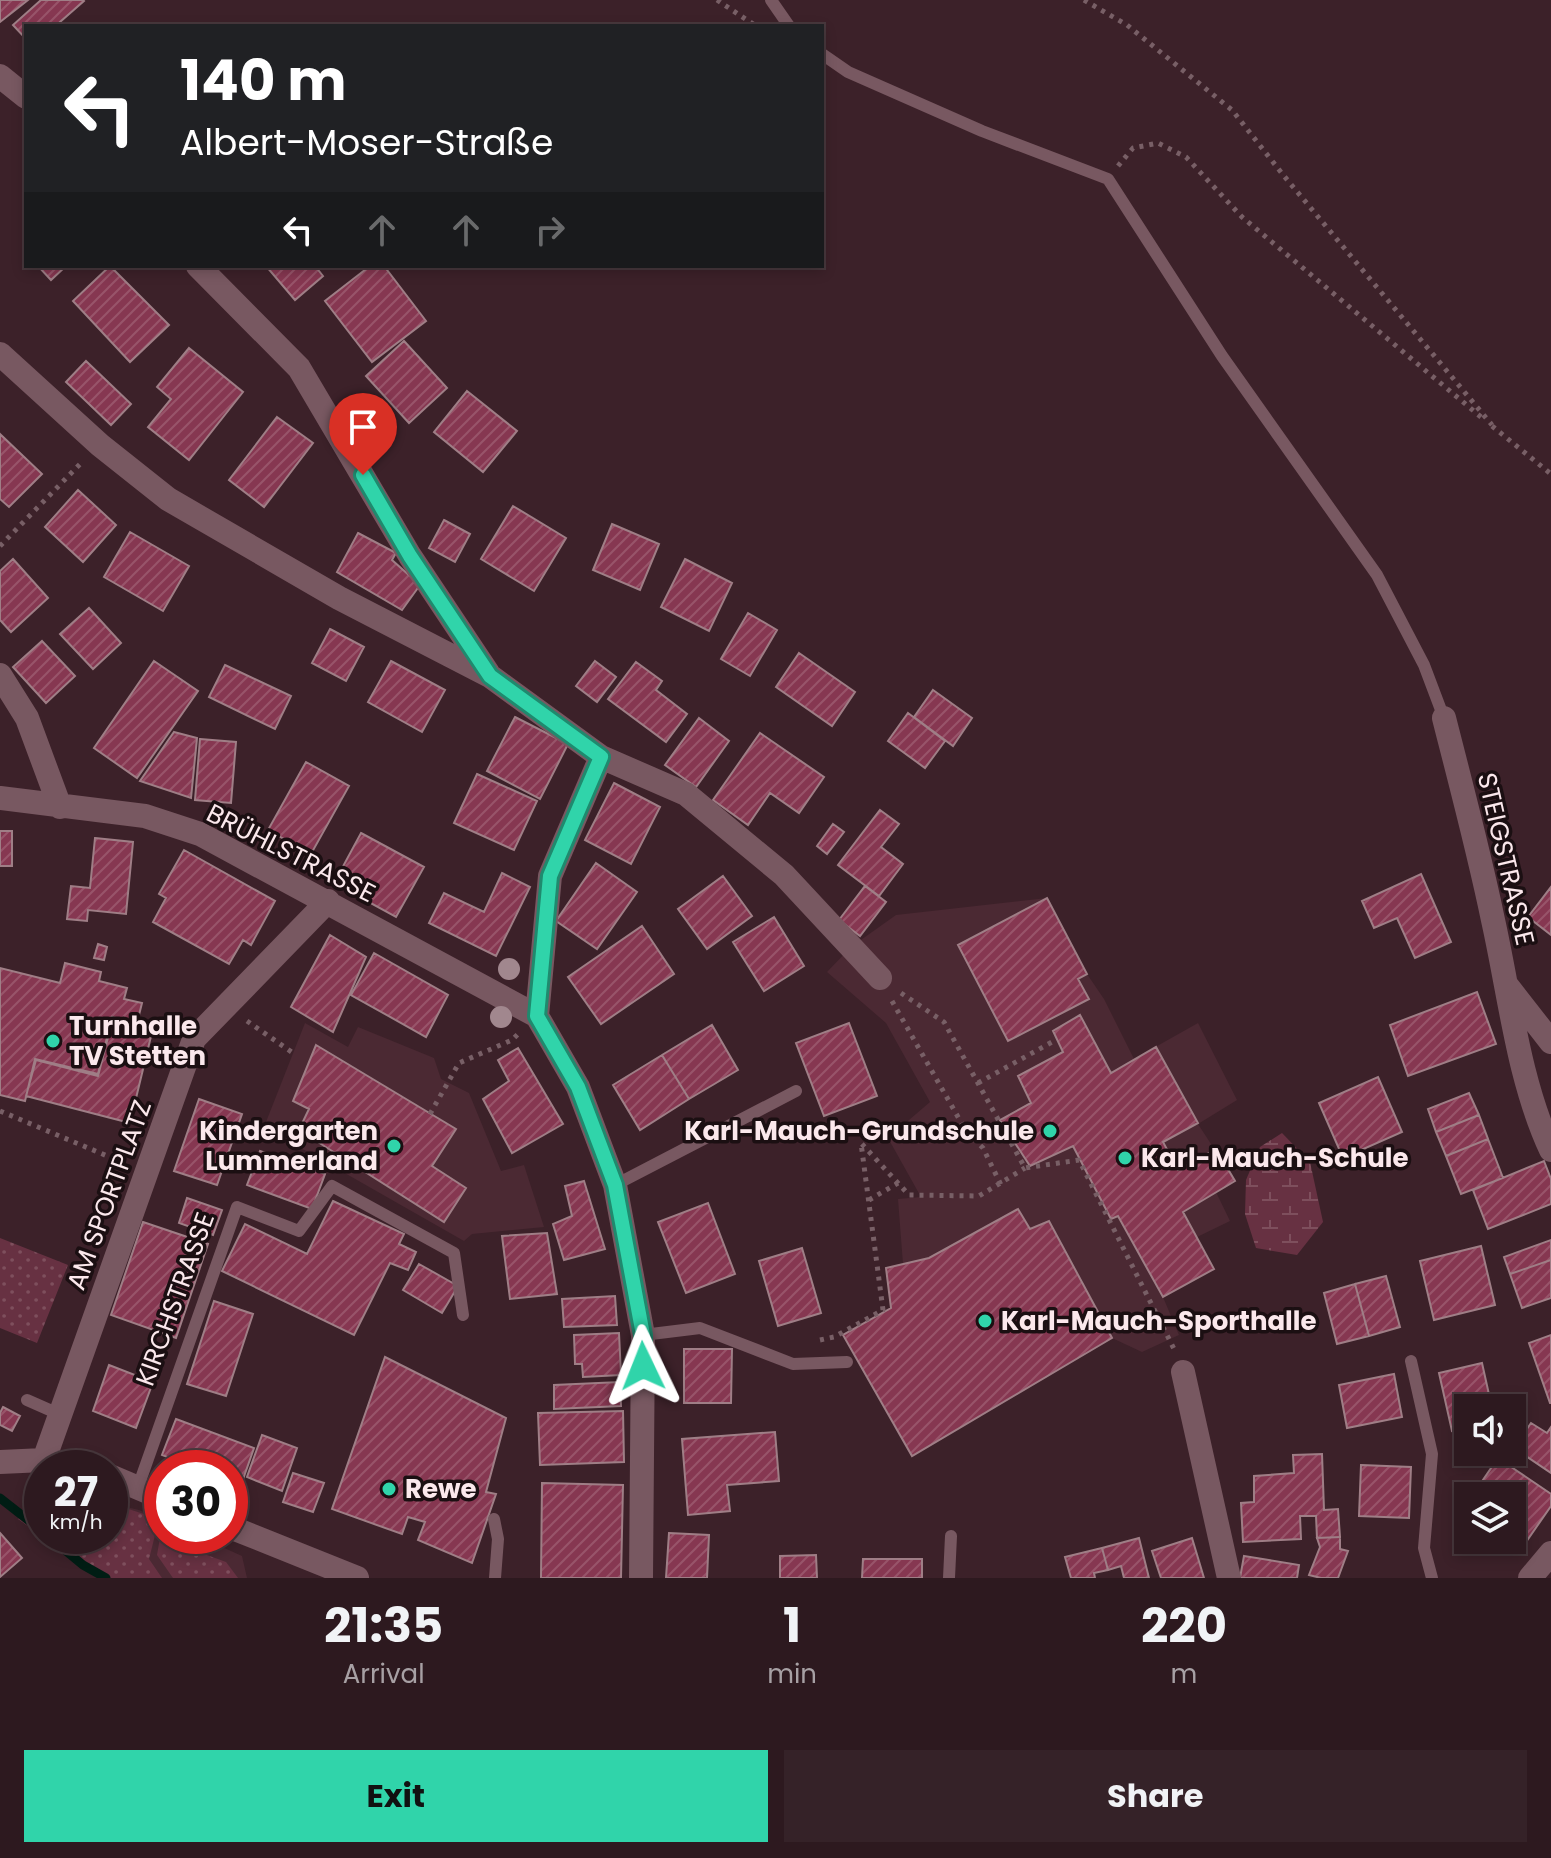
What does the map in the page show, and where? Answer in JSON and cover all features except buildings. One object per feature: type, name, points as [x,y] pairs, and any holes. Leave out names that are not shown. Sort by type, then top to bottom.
[{"type":"street","points":[[0,76],[24,95]]},
{"type":"street","points":[[200,268],[299,368],[410,556],[490,676]]},
{"type":"street","points":[[0,354],[100,445],[168,499],[339,598],[490,676],[601,757],[686,794],[784,875],[880,978]]},
{"type":"street","points":[[0,675],[27,718],[60,807]]},
{"type":"street","name":"STEIGSTRASSE","points":[[1444,718],[1539,1124],[1551,1150]]},
{"type":"street","points":[[601,757],[550,876],[537,1016],[578,1087],[615,1185],[643,1335],[641,1578]]},
{"type":"street","name":"BRÜHLSTRASSE","points":[[0,798],[145,816],[200,834],[537,1016]]},
{"type":"street","name":"AM SPORTPLATZ","points":[[48,1450],[194,1039],[328,901]]},
{"type":"street","points":[[1504,981],[1551,1042]]},
{"type":"street","points":[[1183,1372],[1229,1578]]},
{"type":"street","points":[[0,1462],[24,1461]]},
{"type":"street","points":[[128,1483],[144,1490]]},
{"type":"street","points":[[248,1534],[357,1578]]},
{"type":"street","points":[[1530,1578],[1551,1553]]},
{"type":"lane","points":[[771,0],[788,24]]},
{"type":"lane","points":[[824,55],[848,72],[982,131],[1108,179],[1230,369],[1377,575],[1424,665],[1444,718]]},
{"type":"lane","points":[[615,1185],[796,1091]]},
{"type":"lane","name":"KIRCHSTRASSE","points":[[138,1487],[237,1207],[299,1231],[332,1186],[454,1253],[463,1315]]},
{"type":"lane","points":[[643,1335],[700,1328],[793,1364],[847,1362]]},
{"type":"lane","points":[[1411,1361],[1432,1454],[1424,1548],[1432,1578]]},
{"type":"lane","points":[[27,1400],[61,1415]]},
{"type":"lane","points":[[494,1519],[498,1539],[495,1578]]},
{"type":"lane","points":[[949,1578],[951,1536]]},
{"type":"path","points":[[717,0],[753,24]]},
{"type":"path","points":[[1084,0],[1127,25],[1232,110],[1492,425]]},
{"type":"path","points":[[1108,179],[1133,148],[1158,143],[1186,157],[1242,217],[1551,474]]},
{"type":"path","points":[[0,546],[100,445]]},
{"type":"path","points":[[880,978],[944,1022],[1025,1168]]},
{"type":"path","points":[[880,978],[966,1131],[983,1148],[1001,1185]]},
{"type":"path","points":[[227,1006],[293,1053]]},
{"type":"path","points":[[430,1114],[459,1063],[512,1040],[537,1016]]},
{"type":"path","points":[[978,1083],[1052,1042]]},
{"type":"path","points":[[0,1111],[147,1173]]},
{"type":"path","points":[[765,1353],[834,1337],[883,1310],[861,1143],[909,1195],[979,1196],[1025,1168],[1079,1160],[1167,1332]]},
{"type":"path","points":[[869,1200],[898,1183]]},
{"type":"shaded area","name":"Karl-Mauch-Grundschule","points":[[1047,898],[1134,1059],[1198,1023],[1237,1100],[1198,1124],[1235,1181],[1216,1192],[1230,1221],[1197,1237],[1214,1269],[1163,1297],[1179,1335],[1142,1352],[1112,1338],[1049,1222],[1030,1229],[1018,1209],[929,1258],[903,1264],[898,1199],[921,1197],[888,1138],[930,1102],[886,1023],[827,972],[851,947],[896,915]]},
{"type":"shaded area","name":"Kindergarten Lummerland","points":[[305,1023],[348,1047],[358,1027],[434,1058],[441,1079],[469,1093],[501,1171],[524,1165],[544,1227],[472,1234],[464,1241],[264,1127]]},
{"type":"shaded area","points":[[128,1507],[144,1512],[144,1554],[238,1554],[242,1556],[247,1578],[101,1578],[65,1554],[128,1554]]},
{"type":"green space","points":[[1282,1133],[1310,1162],[1323,1222],[1297,1255],[1256,1248],[1245,1214],[1246,1180],[1260,1147]]},
{"type":"green space","points":[[0,1238],[68,1265],[37,1343],[0,1328]]},
{"type":"green space","points":[[128,1509],[144,1514],[144,1554],[150,1554],[149,1559],[162,1578],[103,1578],[69,1554],[128,1554]]},
{"type":"green space","points":[[204,1554],[226,1562],[238,1578],[173,1578],[157,1555]]},
{"type":"waterway","points":[[0,1498],[24,1517]]},
{"type":"waterway","points":[[70,1554],[106,1578]]},
{"type":"place","name":"Turnhalle TV Stetten","points":[[53,1041]]},
{"type":"place","name":"Karl-Mauch-Grundschule","points":[[1050,1131]]},
{"type":"place","name":"Kindergarten Lummerland","points":[[394,1146]]},
{"type":"place","name":"Karl-Mauch-Schule","points":[[1125,1158]]},
{"type":"place","name":"Karl-Mauch-Sporthalle","points":[[985,1321]]},
{"type":"place","name":"Rewe","points":[[389,1489]]},
{"type":"route","points":[[363,475],[410,556],[490,676],[601,757],[550,876],[537,1016],[578,1087],[615,1185],[643,1335],[643,1366]]}]
